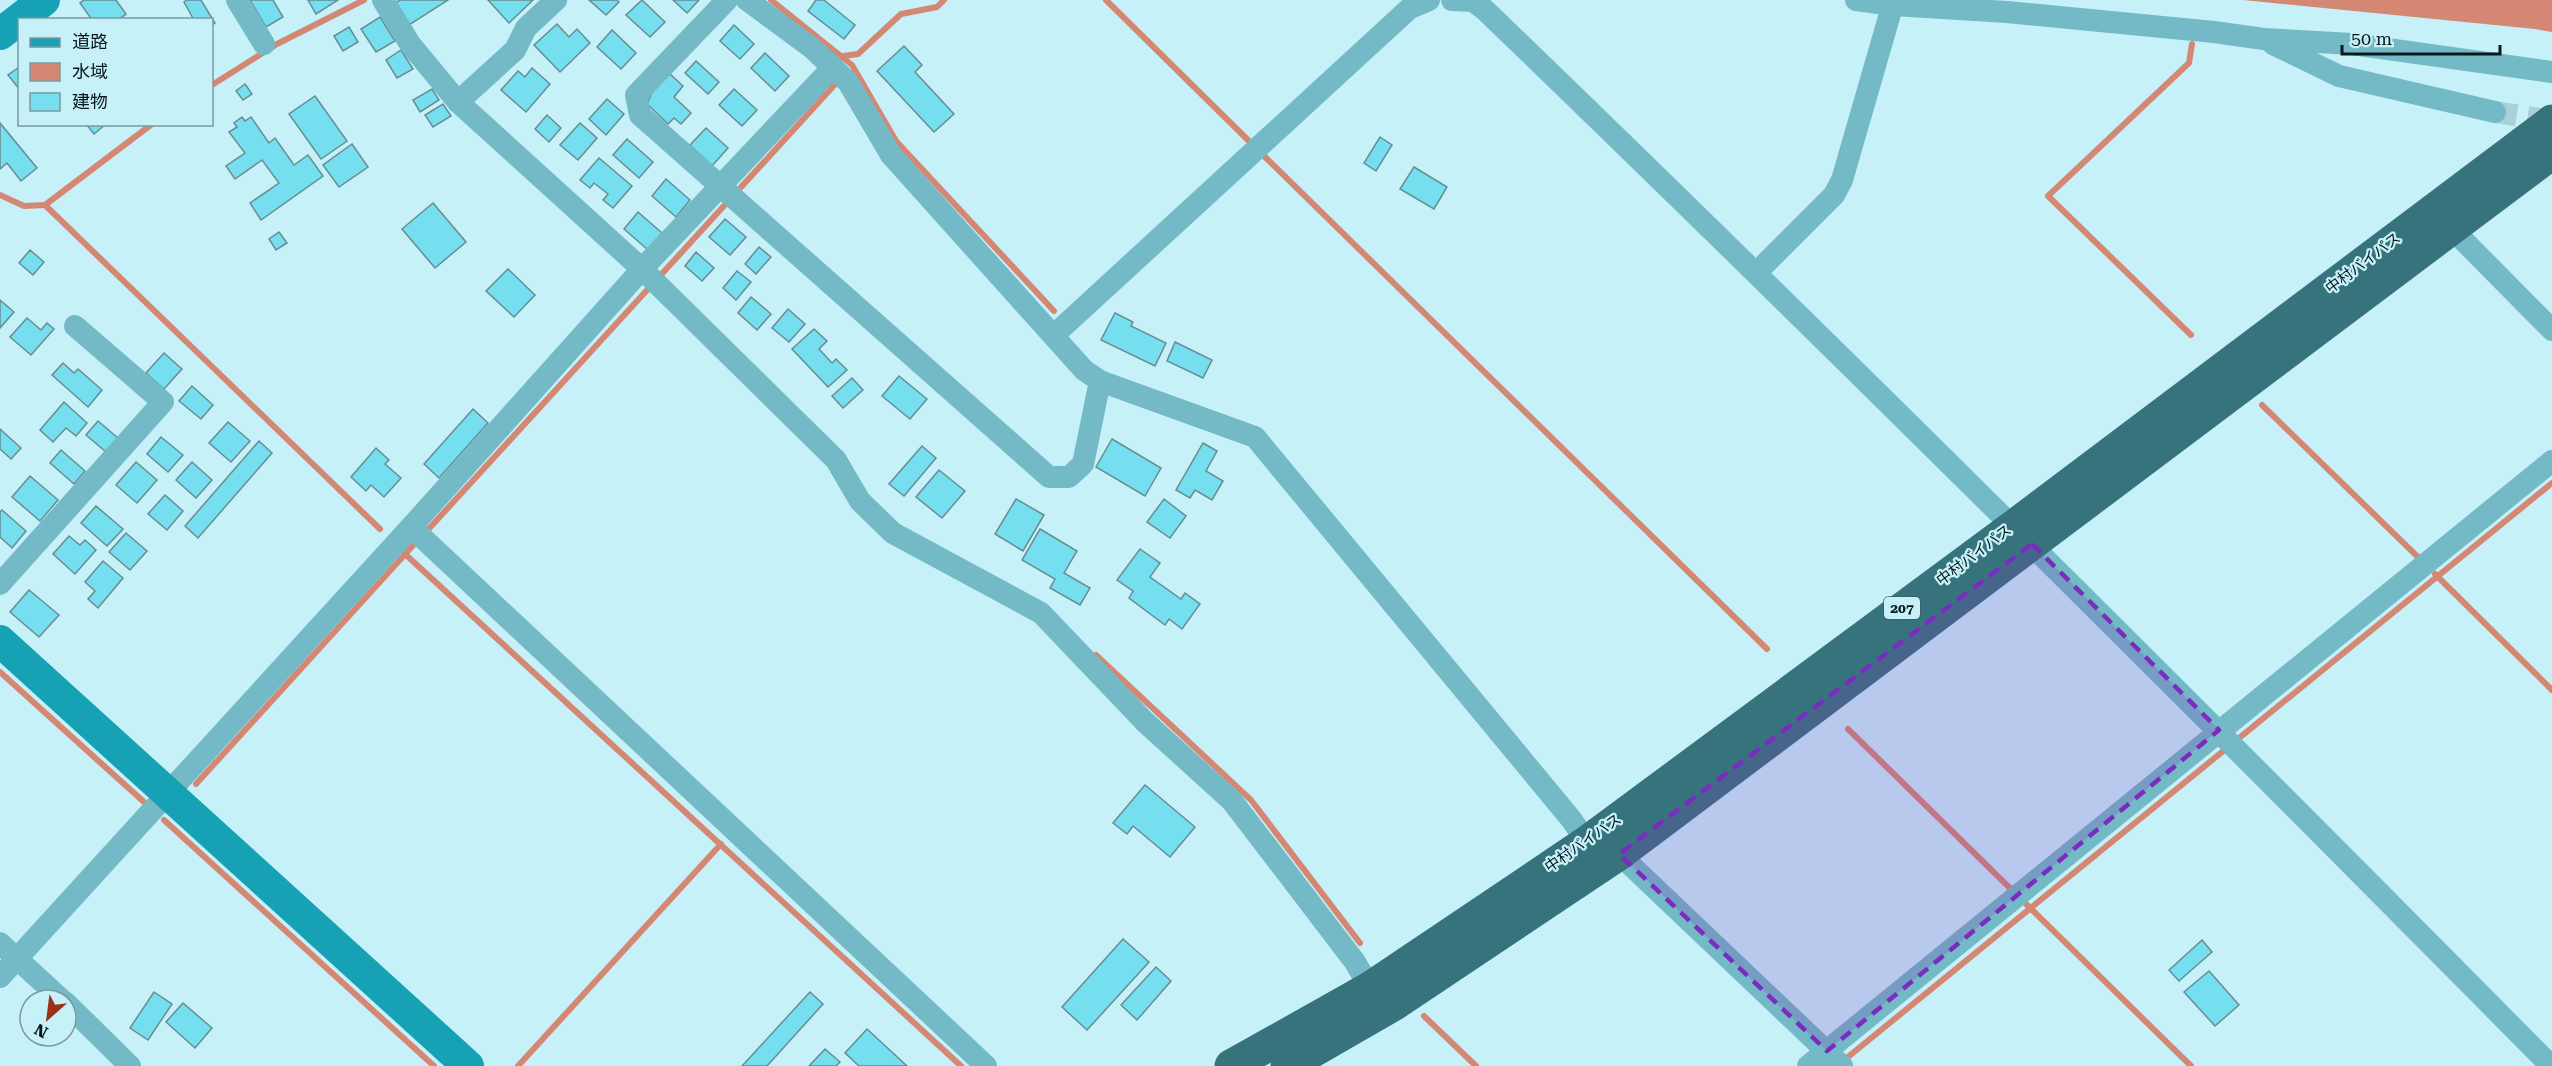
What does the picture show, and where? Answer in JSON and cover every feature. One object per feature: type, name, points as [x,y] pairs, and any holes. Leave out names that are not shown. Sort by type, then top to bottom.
[{"type":"highway","name":"中村バイパス","points":[[1287,1066],[1393,1005],[1619,854],[2552,121]]},
{"type":"highway","name":"中村バイパス","points":[[1231,1066],[1370,987],[1587,842],[2023,535],[2552,153]]},
{"type":"street","points":[[21,18],[44,0]]},
{"type":"street","points":[[237,0],[264,44]]},
{"type":"street","points":[[384,0],[410,44],[458,102],[642,269],[836,460],[860,501],[893,533],[1041,612],[1145,722],[1232,801],[1355,962],[1370,987]]},
{"type":"street","points":[[458,102],[515,50],[526,28],[556,0]]},
{"type":"street","points":[[727,0],[636,95],[640,115],[719,188],[1049,477],[1069,477],[1083,464],[1100,381]]},
{"type":"street","points":[[747,0],[812,48],[841,75],[891,156],[1054,334],[1083,370],[1100,381],[1255,437],[1571,819],[1587,842]]},
{"type":"street","points":[[1054,334],[1410,8],[1429,0]]},
{"type":"street","points":[[1452,0],[1473,2],[1485,10],[1757,272],[2219,730],[2551,1066]]},
{"type":"street","points":[[1856,0],[2007,12],[2264,39],[2352,45],[2552,72]]},
{"type":"street","points":[[1757,272],[1834,195],[1838,188],[1894,3]]},
{"type":"street","points":[[0,34],[18,20]]},
{"type":"street","points":[[2264,39],[2339,76],[2495,112]]},
{"type":"street","points":[[0,977],[411,527],[642,269],[719,188],[841,75]]},
{"type":"street","points":[[2451,228],[2552,330]]},
{"type":"street","points":[[0,584],[163,402],[75,326]]},
{"type":"street","points":[[1808,1066],[1834,1058],[2007,903],[2552,461]]},
{"type":"street","points":[[411,527],[986,1066]]},
{"type":"street","points":[[0,641],[468,1066]]},
{"type":"street","points":[[1619,854],[1834,1058]]},
{"type":"street","points":[[0,943],[49,988]]},
{"type":"street","points":[[78,1015],[130,1066]]},
{"type":"highlighted area","points":[[2032,544],[2219,730],[1827,1051],[1619,854]]},
{"type":"water","points":[[2243,0],[2552,0],[2552,32],[2535,29]]},
{"type":"building","points":[[84,0],[116,0],[126,14],[121,18],[91,18],[80,3]]},
{"type":"building","points":[[201,0],[212,18],[193,18],[184,2]]},
{"type":"building","points":[[250,0],[273,0],[283,17],[266,27]]},
{"type":"building","points":[[308,0],[338,0],[316,14]]},
{"type":"building","points":[[400,0],[448,0],[409,25],[395,3]]},
{"type":"building","points":[[488,0],[533,0],[509,23]]},
{"type":"building","points":[[589,0],[617,0],[619,2],[606,15]]},
{"type":"building","points":[[642,0],[665,22],[650,37],[626,15]]},
{"type":"building","points":[[673,0],[699,0],[687,13]]},
{"type":"building","points":[[816,0],[824,0],[855,25],[844,39],[808,11]]},
{"type":"building","points":[[380,17],[395,41],[376,52],[361,29]]},
{"type":"building","points":[[557,24],[569,37],[577,29],[590,43],[560,72],[534,45]]},
{"type":"building","points":[[734,25],[754,44],[740,59],[720,41]]},
{"type":"building","points":[[349,27],[358,42],[343,51],[334,36]]},
{"type":"building","points":[[612,30],[636,53],[621,69],[597,47]]},
{"type":"building","points":[[904,46],[922,65],[915,72],[954,114],[934,132],[877,71]]},
{"type":"building","points":[[401,50],[413,69],[397,78],[386,60]]},
{"type":"building","points":[[765,53],[789,76],[775,91],[751,68]]},
{"type":"building","points":[[696,61],[719,82],[708,94],[685,73]]},
{"type":"building","points":[[18,68],[18,88],[8,75]]},
{"type":"building","points":[[532,68],[550,84],[526,112],[501,90],[518,71],[525,77]]},
{"type":"building","points":[[669,73],[683,86],[674,97],[691,113],[681,124],[674,118],[668,124],[647,104],[652,92]]},
{"type":"building","points":[[245,84],[252,94],[243,100],[236,91]]},
{"type":"building","points":[[432,89],[439,100],[420,112],[413,100]]},
{"type":"building","points":[[734,89],[757,110],[742,126],[719,105]]},
{"type":"building","points":[[315,96],[347,141],[321,159],[289,114]]},
{"type":"building","points":[[607,99],[624,114],[606,135],[589,119]]},
{"type":"building","points":[[443,104],[451,116],[433,127],[425,115]]},
{"type":"building","points":[[547,115],[561,128],[549,142],[535,129]]},
{"type":"building","points":[[242,117],[245,121],[251,117],[269,143],[275,138],[294,165],[308,155],[323,176],[261,220],[250,203],[279,183],[262,160],[235,179],[226,166],[245,153],[229,132],[237,127],[234,123]]},
{"type":"building","points":[[0,123],[37,168],[21,181],[7,163],[0,169]]},
{"type":"building","points":[[580,123],[597,138],[578,160],[560,145]]},
{"type":"building","points":[[88,126],[104,126],[94,134]]},
{"type":"building","points":[[706,128],[728,148],[712,166],[690,145]]},
{"type":"building","points":[[1380,137],[1392,145],[1376,171],[1364,163]]},
{"type":"building","points":[[627,139],[653,162],[639,178],[613,155]]},
{"type":"building","points":[[352,144],[368,167],[339,187],[323,165]]},
{"type":"building","points":[[599,158],[632,186],[613,208],[603,200],[608,194],[594,183],[590,188],[580,180]]},
{"type":"building","points":[[1414,167],[1447,187],[1434,209],[1400,189]]},
{"type":"building","points":[[666,179],[690,200],[676,217],[652,196]]},
{"type":"building","points":[[433,203],[466,242],[435,268],[402,229]]},
{"type":"building","points":[[638,212],[662,233],[648,250],[624,229]]},
{"type":"building","points":[[725,219],[746,237],[730,255],[709,237]]},
{"type":"building","points":[[279,232],[287,243],[276,250],[269,239]]},
{"type":"building","points":[[759,247],[771,257],[756,274],[745,264]]},
{"type":"building","points":[[30,250],[44,262],[33,275],[19,263]]},
{"type":"building","points":[[696,252],[714,268],[702,281],[685,266]]},
{"type":"building","points":[[508,269],[535,295],[514,317],[486,291]]},
{"type":"building","points":[[737,271],[751,282],[736,300],[723,288]]},
{"type":"building","points":[[751,297],[771,314],[757,330],[738,313]]},
{"type":"building","points":[[0,300],[14,312],[0,328]]},
{"type":"building","points":[[788,309],[805,324],[789,342],[772,328]]},
{"type":"building","points":[[1115,313],[1133,322],[1131,326],[1166,343],[1155,366],[1101,340]]},
{"type":"building","points":[[27,318],[41,330],[47,323],[54,329],[31,355],[10,337]]},
{"type":"building","points":[[814,329],[827,341],[819,349],[832,363],[836,359],[847,370],[828,387],[792,349]]},
{"type":"building","points":[[1175,342],[1212,360],[1203,378],[1167,361]]},
{"type":"building","points":[[164,353],[182,369],[164,389],[146,373]]},
{"type":"building","points":[[63,363],[74,373],[78,369],[102,390],[88,407],[52,375]]},
{"type":"building","points":[[899,376],[927,399],[910,419],[882,396]]},
{"type":"building","points":[[852,378],[863,390],[843,408],[832,396]]},
{"type":"building","points":[[192,386],[213,405],[201,419],[179,401]]},
{"type":"building","points":[[64,402],[87,423],[76,436],[66,428],[53,442],[40,430]]},
{"type":"building","points":[[473,409],[488,423],[439,478],[424,464]]},
{"type":"building","points":[[98,421],[118,438],[106,452],[86,435]]},
{"type":"building","points":[[228,422],[250,441],[231,462],[209,443]]},
{"type":"building","points":[[0,429],[21,448],[11,459],[0,449]]},
{"type":"building","points":[[161,437],[183,455],[168,472],[147,454]]},
{"type":"building","points":[[1112,439],[1161,468],[1145,496],[1096,467]]},
{"type":"building","points":[[259,441],[272,453],[198,538],[185,526]]},
{"type":"building","points":[[1203,443],[1217,451],[1206,471],[1223,481],[1212,500],[1195,490],[1190,498],[1176,490]]},
{"type":"building","points":[[922,446],[936,458],[904,496],[889,484]]},
{"type":"building","points":[[376,448],[389,460],[385,464],[401,478],[384,497],[371,485],[366,491],[351,477]]},
{"type":"building","points":[[61,450],[85,471],[74,484],[50,463]]},
{"type":"building","points":[[136,462],[157,480],[137,503],[116,485]]},
{"type":"building","points":[[192,462],[212,480],[196,498],[176,480]]},
{"type":"building","points":[[939,470],[965,491],[942,518],[916,497]]},
{"type":"building","points":[[30,476],[58,500],[40,521],[12,497]]},
{"type":"building","points":[[165,495],[183,511],[167,530],[148,514]]},
{"type":"building","points":[[1016,499],[1044,515],[1023,551],[995,534]]},
{"type":"building","points":[[1164,499],[1186,516],[1170,538],[1147,522]]},
{"type":"building","points":[[96,506],[123,529],[107,546],[81,523]]},
{"type":"building","points":[[2,510],[26,531],[12,548],[0,537],[0,512]]},
{"type":"building","points":[[1040,529],[1077,551],[1064,573],[1090,588],[1080,605],[1050,588],[1055,579],[1022,560]]},
{"type":"building","points":[[126,533],[147,551],[130,570],[109,552]]},
{"type":"building","points":[[69,536],[80,545],[85,540],[96,550],[75,574],[53,554]]},
{"type":"building","points":[[1140,549],[1160,563],[1150,577],[1181,599],[1185,593],[1200,604],[1182,629],[1169,619],[1165,625],[1129,598],[1133,591],[1117,580]]},
{"type":"building","points":[[103,561],[123,578],[98,608],[88,599],[95,591],[85,582]]},
{"type":"building","points":[[29,590],[59,615],[39,637],[10,612]]},
{"type":"building","points":[[1145,785],[1195,827],[1170,857],[1133,826],[1127,834],[1113,823]]},
{"type":"building","points":[[1123,939],[1149,962],[1087,1030],[1062,1007]]},
{"type":"building","points":[[2202,940],[2212,952],[2179,981],[2169,970]]},
{"type":"building","points":[[1156,967],[1171,981],[1137,1020],[1121,1005]]},
{"type":"building","points":[[2209,971],[2239,1005],[2215,1026],[2184,992]]},
{"type":"building","points":[[154,992],[172,1004],[148,1040],[130,1028]]},
{"type":"building","points":[[810,992],[823,1004],[767,1066],[742,1066]]},
{"type":"building","points":[[183,1003],[212,1028],[195,1048],[166,1022]]},
{"type":"building","points":[[867,1029],[907,1066],[859,1066],[845,1053]]},
{"type":"building","points":[[825,1049],[840,1062],[836,1066],[809,1066]]},
{"type":"waterway","points":[[213,84],[277,44],[364,0]]},
{"type":"waterway","points":[[771,0],[852,65],[896,141],[1054,311]]},
{"type":"waterway","points":[[843,56],[858,54],[901,14],[937,7],[944,0]]},
{"type":"waterway","points":[[1106,0],[1253,145]]},
{"type":"waterway","points":[[2191,335],[2048,196],[2189,63],[2192,44]]},
{"type":"waterway","points":[[425,533],[839,80]]},
{"type":"waterway","points":[[0,195],[24,206],[45,205],[149,126]]},
{"type":"waterway","points":[[1260,152],[1767,649]]},
{"type":"waterway","points":[[45,205],[380,529]]},
{"type":"waterway","points":[[2262,405],[2422,561]]},
{"type":"waterway","points":[[1843,1061],[2552,483]]},
{"type":"waterway","points":[[196,784],[418,540]]},
{"type":"waterway","points":[[405,554],[961,1066]]},
{"type":"waterway","points":[[2435,574],[2552,690]]},
{"type":"waterway","points":[[1096,655],[1251,800],[1360,943]]},
{"type":"waterway","points":[[0,672],[144,802]]},
{"type":"waterway","points":[[1848,729],[2191,1066]]},
{"type":"waterway","points":[[164,820],[434,1066]]},
{"type":"waterway","points":[[518,1066],[721,844]]},
{"type":"waterway","points":[[1424,1016],[1476,1066]]},
{"type":"tunnel","points":[[2495,112],[2552,121]]}]
